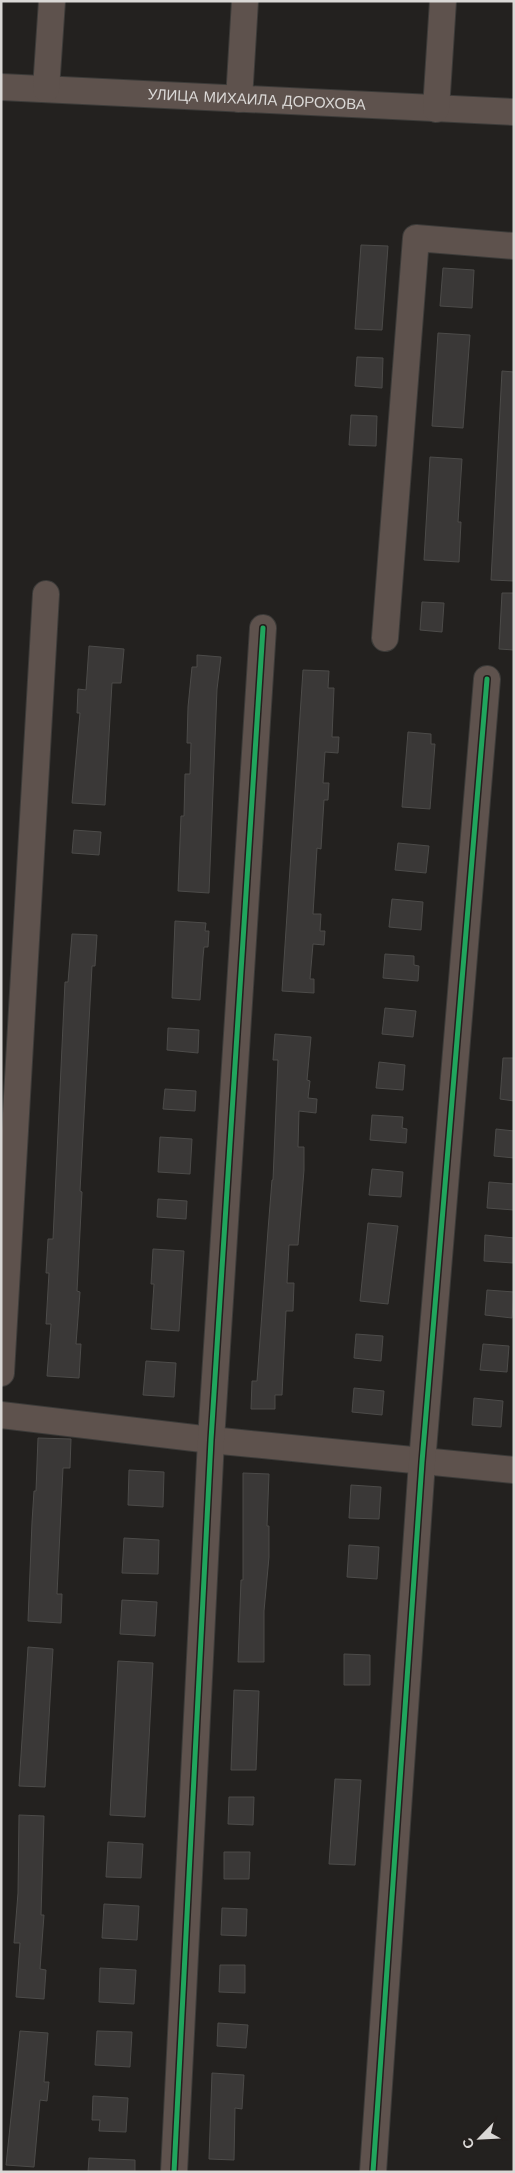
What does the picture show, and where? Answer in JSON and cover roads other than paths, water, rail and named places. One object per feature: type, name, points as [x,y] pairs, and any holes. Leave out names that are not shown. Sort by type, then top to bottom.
[{"type":"street","points":[[46,89],[52,1]]},
{"type":"street","points":[[239,99],[245,1]]},
{"type":"street","points":[[436,108],[443,1]]},
{"type":"street","name":"УЛИЦА МИХАИЛА ДОРОХОВА","points":[[1,86],[514,112]]},
{"type":"street","points":[[385,638],[416,238],[514,246]]},
{"type":"street","points":[[1,1373],[46,594]]},
{"type":"street","points":[[174,2172],[211,1440],[263,628]]},
{"type":"street","points":[[373,2172],[422,1462],[487,679]]},
{"type":"street","points":[[1,1415],[211,1440],[514,1470]]}]
